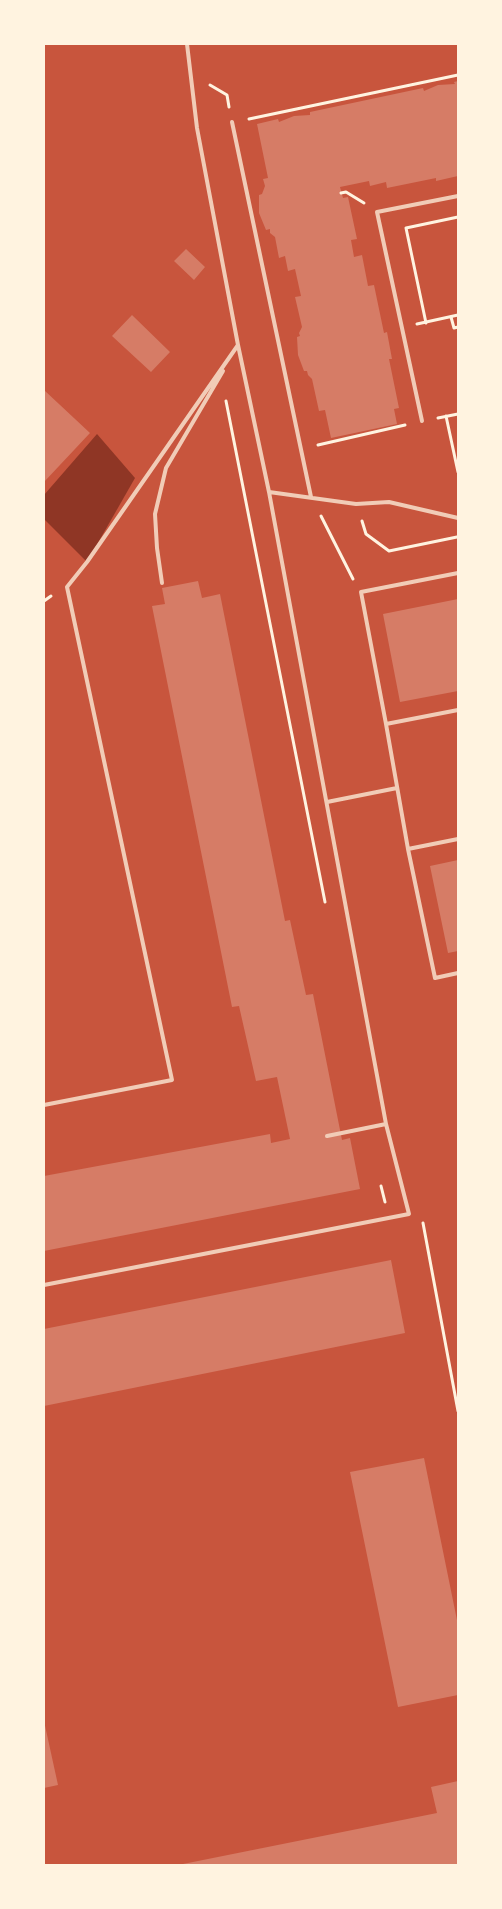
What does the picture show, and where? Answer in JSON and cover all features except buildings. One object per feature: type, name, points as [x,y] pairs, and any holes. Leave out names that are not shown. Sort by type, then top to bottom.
[{"type":"lane","points":[[44,1285],[409,1214],[386,1124],[269,492],[238,346],[197,128],[187,44]]},
{"type":"lane","points":[[232,122],[312,497]]},
{"type":"lane","points":[[422,421],[377,212],[458,196]]},
{"type":"lane","points":[[162,583],[155,514],[166,468],[238,346]]},
{"type":"lane","points":[[44,1105],[172,1080],[67,587],[87,562],[238,346]]},
{"type":"lane","points":[[269,492],[356,504],[389,502],[458,518]]},
{"type":"lane","points":[[458,573],[361,592],[408,849],[435,978],[458,973]]},
{"type":"lane","points":[[386,724],[458,710]]},
{"type":"lane","points":[[327,802],[398,788]]},
{"type":"lane","points":[[408,849],[458,839]]},
{"type":"lane","points":[[327,1136],[386,1124]]},
{"type":"path","points":[[191,74],[227,95],[232,122],[458,75]]},
{"type":"path","points":[[341,193],[346,192],[377,212]]},
{"type":"path","points":[[458,217],[406,228],[426,323],[458,316]]},
{"type":"path","points":[[451,317],[454,328],[458,327]]},
{"type":"path","points":[[221,374],[325,902]]},
{"type":"path","points":[[446,416],[458,472]]},
{"type":"path","points":[[301,449],[422,421]]},
{"type":"path","points":[[312,497],[343,561]]},
{"type":"path","points":[[368,504],[362,521],[366,534],[389,551],[458,536]]},
{"type":"path","points":[[381,1183],[387,1211]]},
{"type":"path","points":[[409,1214],[422,1219],[458,1411]]},
{"type":"shaded area","points":[[97,434],[135,478],[87,562],[44,519],[44,495]]}]
